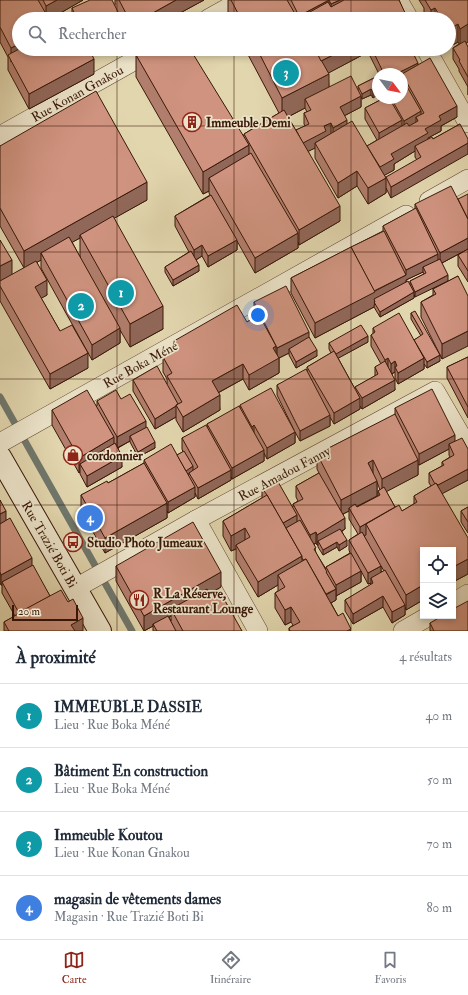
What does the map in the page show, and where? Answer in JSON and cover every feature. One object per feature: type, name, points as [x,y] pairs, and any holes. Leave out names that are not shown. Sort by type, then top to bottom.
[{"type":"main road","name":"Rue Trazié Boti Bi","points":[[0,457],[100,631]]},
{"type":"street","points":[[221,12],[242,0]]},
{"type":"street","points":[[398,0],[405,12]]},
{"type":"street","name":"Rue Konan Gnakou","points":[[0,136],[143,56]]},
{"type":"street","points":[[430,56],[468,123]]},
{"type":"street","name":"Rue Boka Méné","points":[[0,443],[468,180]]},
{"type":"street","name":"Rue Amadou Fanny","points":[[76,588],[196,520],[435,391],[468,448]]},
{"type":"street","points":[[196,520],[258,631]]},
{"type":"street","points":[[456,600],[468,594]]},
{"type":"street","points":[[403,631],[424,619]]},
{"type":"building","points":[[0,0],[38,0],[45,12],[12,12],[11,48],[0,27]]},
{"type":"building","points":[[43,0],[57,0],[46,6]]},
{"type":"building","points":[[90,0],[112,0],[118,12],[74,12],[72,8]]},
{"type":"building","points":[[119,0],[176,0],[155,12],[125,12]]},
{"type":"building","points":[[231,0],[287,0],[294,12],[237,12]]},
{"type":"building","points":[[291,0],[329,0],[306,12],[297,12]]},
{"type":"building","points":[[329,0],[340,0],[331,4]]},
{"type":"building","points":[[344,0],[399,0],[405,12],[310,12],[328,2],[331,7]]},
{"type":"building","points":[[425,0],[468,0],[468,24],[460,29],[458,24],[456,25],[456,12],[438,12],[435,8],[431,10]]},
{"type":"building","points":[[465,41],[468,47],[468,77],[459,61],[460,60],[456,53],[456,46]]},
{"type":"building","points":[[12,53],[12,56],[92,56],[94,59],[29,94],[8,55]]},
{"type":"building","name":"Immeuble Demi","points":[[137,56],[194,56],[249,145],[203,172]]},
{"type":"building","points":[[261,56],[319,56],[329,74],[282,98]]},
{"type":"building","points":[[318,56],[331,56],[321,61]]},
{"type":"building","points":[[375,56],[414,56],[418,63],[408,68],[381,68]]},
{"type":"building","points":[[430,58],[457,106],[439,116],[441,120],[425,129],[428,133],[391,154],[394,159],[380,167],[367,146],[407,123],[409,126],[418,121],[416,117],[424,113],[408,85],[408,71]]},
{"type":"building","points":[[351,76],[361,96],[340,107],[347,120],[333,128],[331,123],[324,126],[326,131],[303,143],[296,130],[309,124],[304,113],[311,110],[305,99]]},
{"type":"building","points":[[372,79],[372,90],[371,89],[362,94],[358,86]]},
{"type":"building","points":[[408,88],[421,111],[404,121],[394,104],[408,104]]},
{"type":"building","points":[[96,91],[147,182],[24,251],[0,208],[0,146]]},
{"type":"building","points":[[373,104],[393,104],[402,120],[379,133],[365,108]]},
{"type":"building","points":[[284,110],[340,206],[299,230],[244,134]]},
{"type":"building","points":[[352,121],[386,178],[368,188],[357,171],[338,183],[315,143]]},
{"type":"building","points":[[460,124],[468,139],[468,143],[391,187],[386,177],[421,157],[415,146],[432,137],[433,139]]},
{"type":"building","points":[[251,153],[298,233],[255,258],[209,178]]},
{"type":"building","points":[[451,186],[468,219],[468,238],[440,253],[415,204]]},
{"type":"building","points":[[468,194],[468,219],[458,199]]},
{"type":"building","points":[[211,195],[237,240],[208,256],[202,245],[194,250],[175,216]]},
{"type":"building","points":[[416,208],[438,254],[406,270],[383,226]]},
{"type":"building","points":[[113,216],[163,306],[130,324],[80,235]]},
{"type":"building","points":[[384,231],[406,275],[374,291],[351,247]]},
{"type":"building","points":[[69,237],[120,328],[92,345],[41,253]]},
{"type":"building","points":[[0,240],[12,260],[0,266]]},
{"type":"building","points":[[351,247],[375,292],[315,323],[291,278]]},
{"type":"building","points":[[468,249],[468,271],[458,255]]},
{"type":"building","points":[[191,251],[199,265],[173,280],[165,267]]},
{"type":"building","points":[[440,259],[448,275],[415,292],[410,281],[426,273],[423,267]]},
{"type":"building","points":[[36,261],[47,280],[35,287],[60,331],[72,325],[88,353],[50,374],[0,286],[0,281]]},
{"type":"building","points":[[458,276],[468,296],[468,331],[442,344],[421,302],[436,294],[433,289]]},
{"type":"building","points":[[408,281],[414,292],[380,312],[374,302],[374,299]]},
{"type":"building","points":[[286,286],[309,332],[277,348],[254,302]]},
{"type":"building","points":[[237,305],[247,322],[259,315],[276,346],[273,348],[279,358],[249,375],[243,364],[212,381],[220,395],[183,417],[176,405],[182,402],[167,376],[172,373],[163,357],[178,349],[174,341]]},
{"type":"building","points":[[415,311],[440,355],[427,362],[414,340],[423,334],[411,313]]},
{"type":"building","points":[[399,313],[424,358],[398,373],[395,367],[397,366],[395,361],[391,364],[388,358],[385,360],[371,335],[375,332],[373,328]]},
{"type":"building","points":[[361,325],[368,336],[336,354],[329,343]]},
{"type":"building","points":[[309,337],[317,350],[296,362],[289,349]]},
{"type":"building","points":[[334,351],[360,398],[334,413],[307,367]]},
{"type":"building","points":[[468,357],[468,407],[447,367]]},
{"type":"building","points":[[385,361],[395,380],[362,398],[355,387],[378,374],[375,367]]},
{"type":"building","points":[[157,366],[178,404],[155,419],[133,380]]},
{"type":"building","points":[[306,369],[330,415],[300,431],[277,385]]},
{"type":"building","points":[[271,388],[295,432],[267,448],[254,425],[252,427],[240,405]]},
{"type":"building","points":[[432,389],[455,435],[419,454],[395,408]]},
{"type":"building","points":[[87,390],[114,437],[79,458],[52,410]]},
{"type":"building","points":[[116,390],[121,399],[130,394],[146,421],[117,437],[97,401]]},
{"type":"building","points":[[239,406],[264,450],[232,468],[207,424]]},
{"type":"building","points":[[395,414],[418,460],[382,479],[373,460],[368,463],[377,481],[341,500],[317,454]]},
{"type":"building","points":[[206,425],[231,470],[198,488],[189,473],[198,467],[182,438]]},
{"type":"building","points":[[147,427],[155,442],[138,452],[130,436]]},
{"type":"building","points":[[462,438],[468,449],[468,469],[438,485],[436,483],[435,484],[429,473],[444,465],[442,462],[454,455],[449,444]]},
{"type":"building","points":[[115,443],[122,456],[87,476],[80,464]]},
{"type":"building","points":[[171,444],[195,487],[168,502],[144,460]]},
{"type":"building","points":[[184,451],[193,466],[186,471],[177,455]]},
{"type":"building","points":[[144,463],[167,503],[105,538],[81,495],[107,481],[108,483]]},
{"type":"building","points":[[319,473],[345,518],[317,535],[316,532],[310,535],[293,504],[303,499],[296,486]]},
{"type":"building","points":[[277,480],[297,515],[283,523],[262,488]]},
{"type":"building","points":[[436,483],[468,538],[468,559],[456,565],[456,547],[420,547],[420,587],[406,595],[366,524],[399,505],[402,511],[417,502],[414,496]]},
{"type":"building","points":[[384,487],[395,507],[360,527],[349,508],[355,504],[357,507],[380,495],[378,491]]},
{"type":"building","points":[[267,495],[302,556],[258,582],[236,545],[250,537],[245,528],[231,536],[223,521]]},
{"type":"building","points":[[0,500],[6,511],[0,514]]},
{"type":"building","points":[[468,507],[468,522],[461,511]]},
{"type":"building","points":[[10,518],[32,558],[1,575],[0,524]]},
{"type":"building","points":[[300,520],[316,548],[314,549],[336,589],[326,594],[306,559],[303,560],[286,528]]},
{"type":"building","points":[[193,522],[221,572],[144,616],[116,566]]},
{"type":"building","points":[[340,529],[347,540],[339,545],[337,542],[323,550],[318,541]]},
{"type":"building","points":[[362,532],[381,566],[368,573],[349,540]]},
{"type":"building","points":[[351,553],[361,571],[336,585],[326,567]]},
{"type":"building","points":[[306,559],[338,616],[343,613],[351,629],[347,631],[290,631],[289,628],[300,622],[291,607],[285,610],[275,593],[285,587],[278,575]]},
{"type":"building","points":[[33,565],[50,596],[19,613],[2,582]]},
{"type":"building","points":[[385,570],[405,605],[392,612],[383,596],[353,614],[345,600],[373,583],[371,578]]},
{"type":"building","points":[[207,589],[210,594],[219,590],[242,631],[183,631],[171,609]]},
{"type":"building","points":[[61,590],[68,602],[73,599],[83,618],[71,625],[75,631],[9,631],[4,622]]},
{"type":"building","points":[[468,601],[468,631],[434,631],[430,623],[437,619],[456,619],[456,607]]},
{"type":"building","points":[[168,616],[176,631],[157,631],[153,624]]},
{"type":"waterway","points":[[0,397],[132,631]]},
{"type":"place","name":"Immeuble Koutou","points":[[286,73]]},
{"type":"place","name":"Immeuble Demi","points":[[192,122]]},
{"type":"place","name":"IMMEUBLE DASSIE","points":[[121,293]]},
{"type":"place","name":"Bâtiment En construction","points":[[81,306]]},
{"type":"place","name":"cordonnier","points":[[73,455]]},
{"type":"place","name":"magasin de vêtements dames","points":[[90,518]]},
{"type":"place","name":"Studio Photo Jumeaux","points":[[73,542]]},
{"type":"place","name":"R La Réserve, Restaurant Lounge","points":[[139,600]]}]
